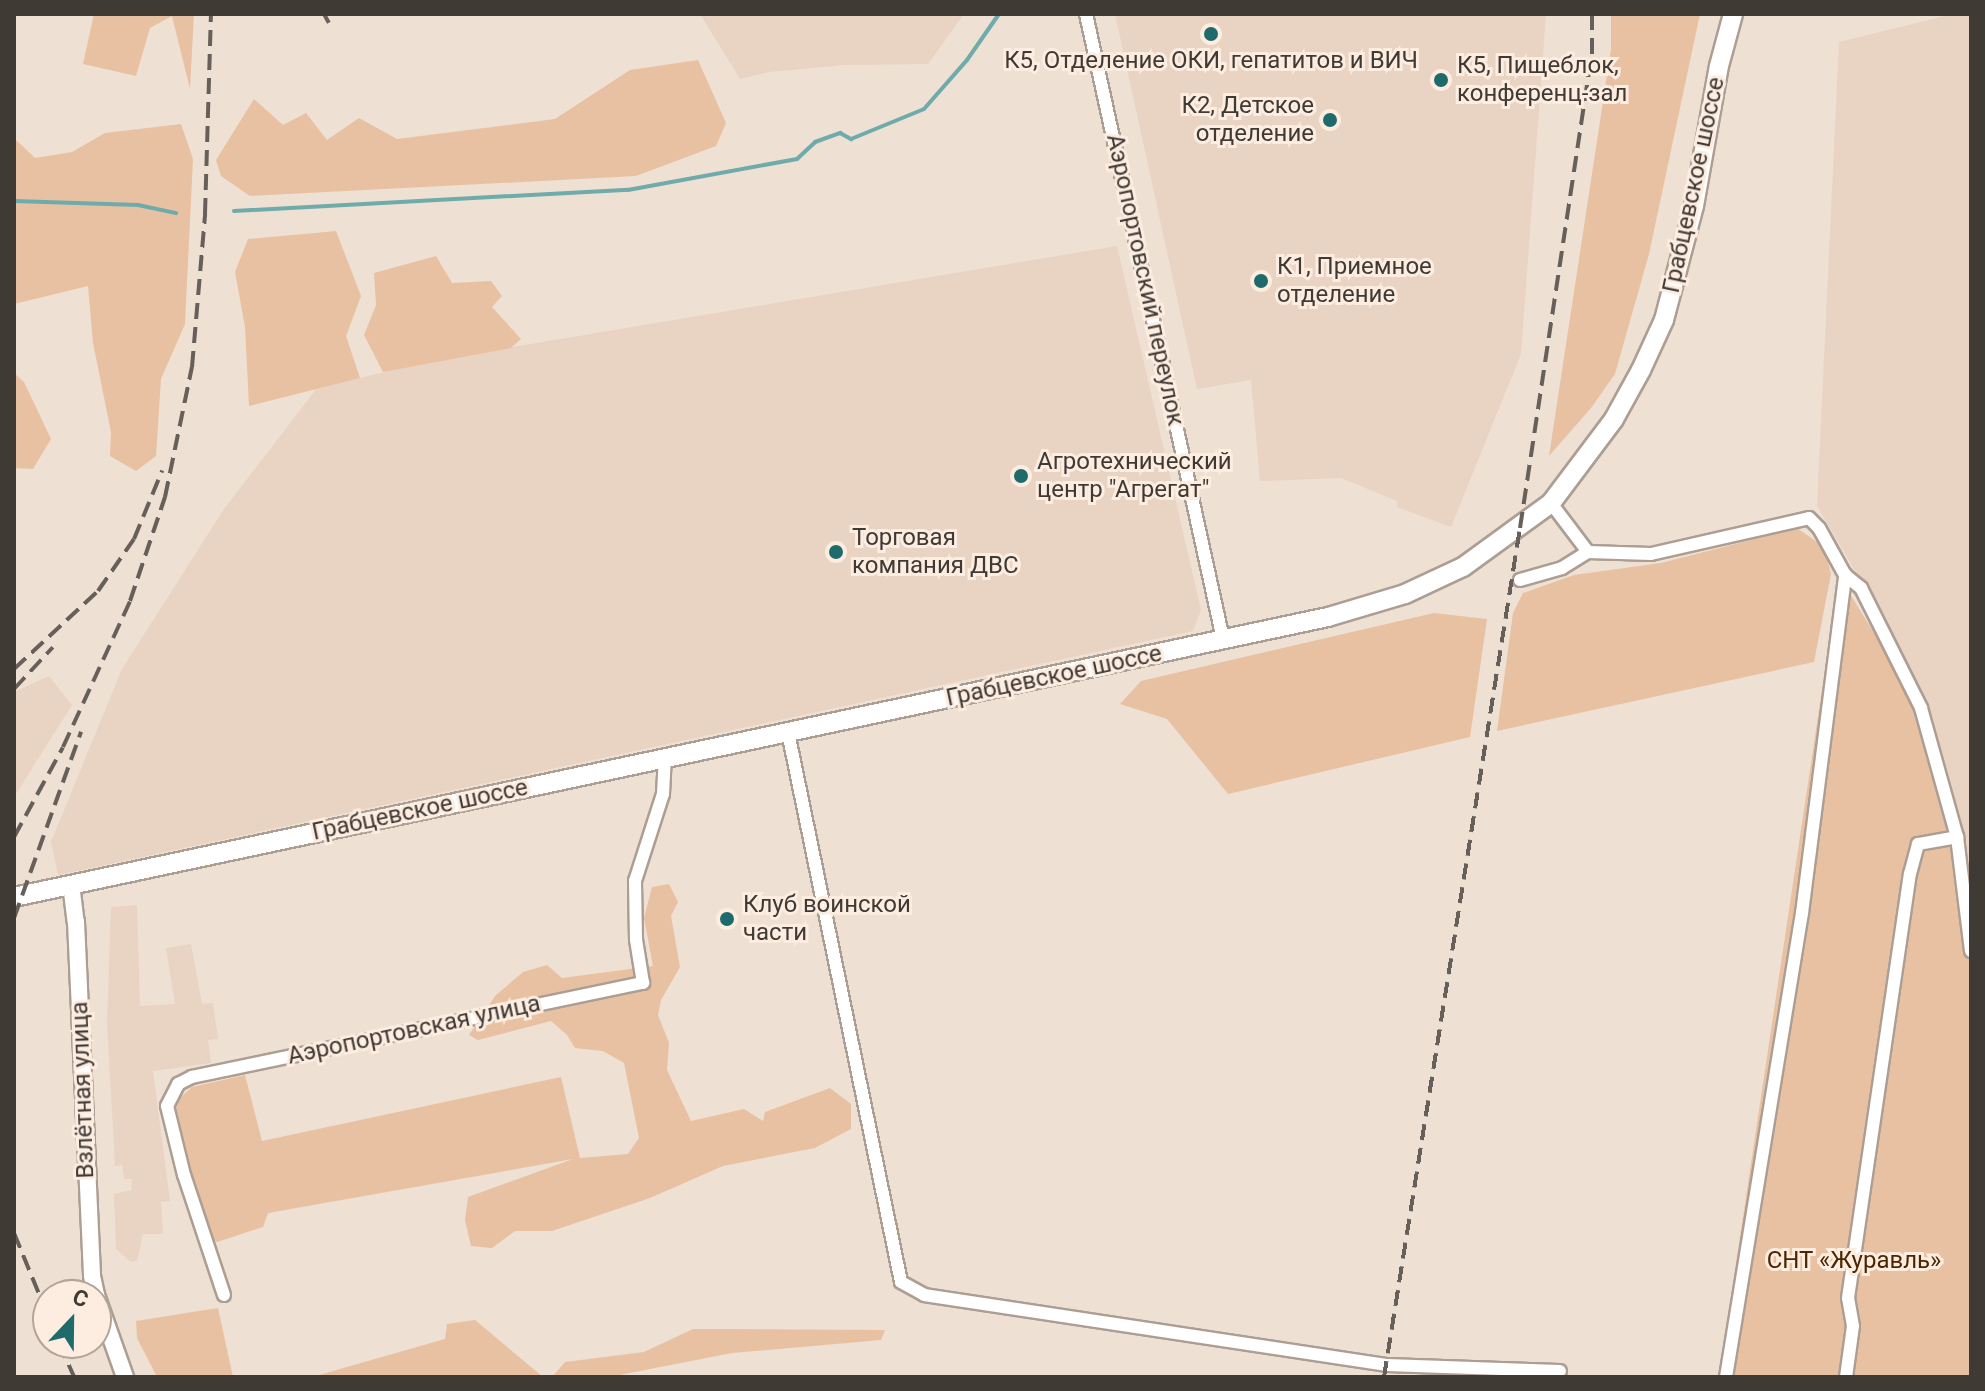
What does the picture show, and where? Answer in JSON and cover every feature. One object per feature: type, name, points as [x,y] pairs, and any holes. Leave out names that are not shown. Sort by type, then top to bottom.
[{"type":"main road","name":"Грабцевское шоссе","points":[[14,897],[1328,617],[1405,594],[1463,567],[1551,503],[1614,419],[1664,320],[1694,206],[1719,66],[1733,14]]},
{"type":"street","name":"Аэропортовский переулок","points":[[1086,14],[1223,639]]},
{"type":"street","points":[[1551,503],[1588,552]]},
{"type":"street","points":[[1520,580],[1562,568],[1588,552],[1651,554],[1809,518],[1819,528],[1845,575],[1861,588],[1921,708],[1957,837],[1971,951]]},
{"type":"street","points":[[1726,1377],[1802,913],[1845,575]]},
{"type":"street","points":[[788,732],[901,1282],[924,1295],[1386,1365],[1560,1371]]},
{"type":"street","name":"Аэропортовская улица","points":[[224,1295],[184,1175],[167,1106],[178,1084],[192,1077],[643,983],[636,940],[635,881],[663,794],[665,758]]},
{"type":"street","points":[[1846,1377],[1853,1326],[1848,1298],[1910,874],[1918,844],[1957,837]]},
{"type":"street","name":"Взлётная улица","points":[[71,884],[76,922],[93,1279]]},
{"type":"street","name":"Взлётная улица","points":[[112,1340],[125,1377]]},
{"type":"shaded area","points":[[700,14],[964,14],[928,64],[845,65],[769,72],[740,79]]},
{"type":"shaded area","points":[[1115,14],[1546,14],[1521,354],[1451,527],[1397,507],[1397,501],[1341,478],[1260,481],[1251,380],[1197,389]]},
{"type":"shaded area","points":[[1953,14],[1971,14],[1971,903],[1946,771],[1926,711],[1903,653],[1817,506],[1839,42]]},
{"type":"shaded area","points":[[1117,246],[1201,610],[1193,631],[58,875],[51,842],[122,669],[224,509],[317,388],[440,359]]},
{"type":"shaded area","points":[[49,676],[72,705],[14,797],[14,692]]},
{"type":"shaded area","points":[[137,905],[140,1006],[175,1004],[166,948],[191,944],[202,1004],[213,1003],[218,1039],[208,1040],[211,1063],[153,1071],[170,1201],[161,1202],[163,1234],[143,1234],[137,1261],[131,1262],[116,1249],[114,1194],[131,1190],[132,1179],[124,1179],[122,1165],[115,1166],[107,1022],[111,907]]},
{"type":"green space","points":[[94,14],[194,14],[190,89],[172,16],[150,28],[136,76],[83,64]]},
{"type":"green space","points":[[1611,14],[1700,14],[1649,254],[1615,374],[1591,408],[1549,456],[1611,49]]},
{"type":"green space","points":[[698,60],[726,123],[716,146],[636,176],[250,196],[221,176],[216,160],[254,99],[283,125],[306,113],[327,140],[359,118],[397,139],[555,119],[630,70]]},
{"type":"green space","points":[[181,124],[193,159],[185,324],[161,379],[156,456],[136,471],[110,456],[111,432],[93,343],[88,286],[14,304],[14,138],[35,158],[72,152],[105,133]]},
{"type":"green space","points":[[336,231],[361,296],[346,336],[360,378],[249,406],[245,327],[235,272],[248,239]]},
{"type":"green space","points":[[436,256],[452,283],[491,281],[502,296],[492,307],[521,339],[511,348],[383,372],[364,335],[376,305],[374,273]]},
{"type":"green space","points":[[14,373],[24,382],[51,439],[33,469],[14,468]]},
{"type":"green space","points":[[1797,528],[1824,547],[1831,574],[1814,662],[1497,731],[1513,613],[1523,593],[1574,575],[1661,563]]},
{"type":"green space","name":"СНТ «Журавль»","points":[[1839,576],[1882,646],[1946,771],[1971,903],[1971,1377],[1719,1377]]},
{"type":"green space","points":[[1434,613],[1487,619],[1470,737],[1228,794],[1167,719],[1120,704],[1141,681]]},
{"type":"green space","points":[[669,884],[678,902],[671,916],[680,967],[661,1000],[658,1015],[669,1043],[667,1070],[691,1121],[744,1109],[763,1121],[765,1112],[830,1088],[851,1104],[851,1129],[815,1148],[723,1166],[650,1198],[552,1231],[515,1231],[492,1248],[471,1246],[465,1220],[468,1197],[573,1159],[268,1213],[263,1227],[217,1242],[210,1237],[190,1177],[176,1108],[181,1097],[192,1087],[245,1075],[262,1141],[561,1077],[580,1158],[628,1154],[639,1138],[624,1063],[603,1051],[575,1048],[567,1035],[551,1021],[478,1040],[469,1035],[495,996],[523,972],[547,965],[562,978],[653,966],[644,918],[652,887]]},
{"type":"green space","points":[[218,1308],[233,1377],[157,1377],[137,1338],[136,1321]]},
{"type":"green space","points":[[475,1320],[543,1377],[312,1377],[445,1339],[447,1324]]},
{"type":"green space","points":[[693,1329],[885,1330],[881,1340],[732,1353],[609,1377],[552,1377],[565,1362],[644,1352]]},
{"type":"waterway","points":[[234,211],[628,190],[797,159],[815,142],[840,133],[851,139],[924,109],[967,60],[999,14]]},
{"type":"waterway","points":[[14,201],[138,205],[176,213]]},
{"type":"railway","points":[[14,837],[63,747],[130,601],[165,497],[192,367],[205,214],[211,14]]},
{"type":"railway","points":[[324,14],[329,23]]},
{"type":"railway","points":[[1384,1377],[1520,528],[1592,54],[1592,14]]},
{"type":"railway","points":[[14,669],[98,591],[134,539],[162,471]]},
{"type":"railway","points":[[14,689],[53,647]]},
{"type":"railway","points":[[14,918],[81,732]]},
{"type":"railway","points":[[14,1233],[33,1279]]},
{"type":"railway","points":[[66,1359],[74,1377]]},
{"type":"place","name":"К5, Отделение ОКИ, гепатитов и ВИЧ","points":[[1211,34]]},
{"type":"place","name":"К5, Пищеблок, конференц-зал","points":[[1441,80]]},
{"type":"place","name":"К2, Детское отделение","points":[[1330,120]]},
{"type":"place","name":"К1, Приемное отделение","points":[[1261,281]]},
{"type":"place","name":"Агротехнический центр \"Агрегат\"","points":[[1021,476]]},
{"type":"place","name":"Торговая компания ДВС","points":[[836,552]]},
{"type":"place","name":"Клуб воинской части","points":[[727,919]]}]
